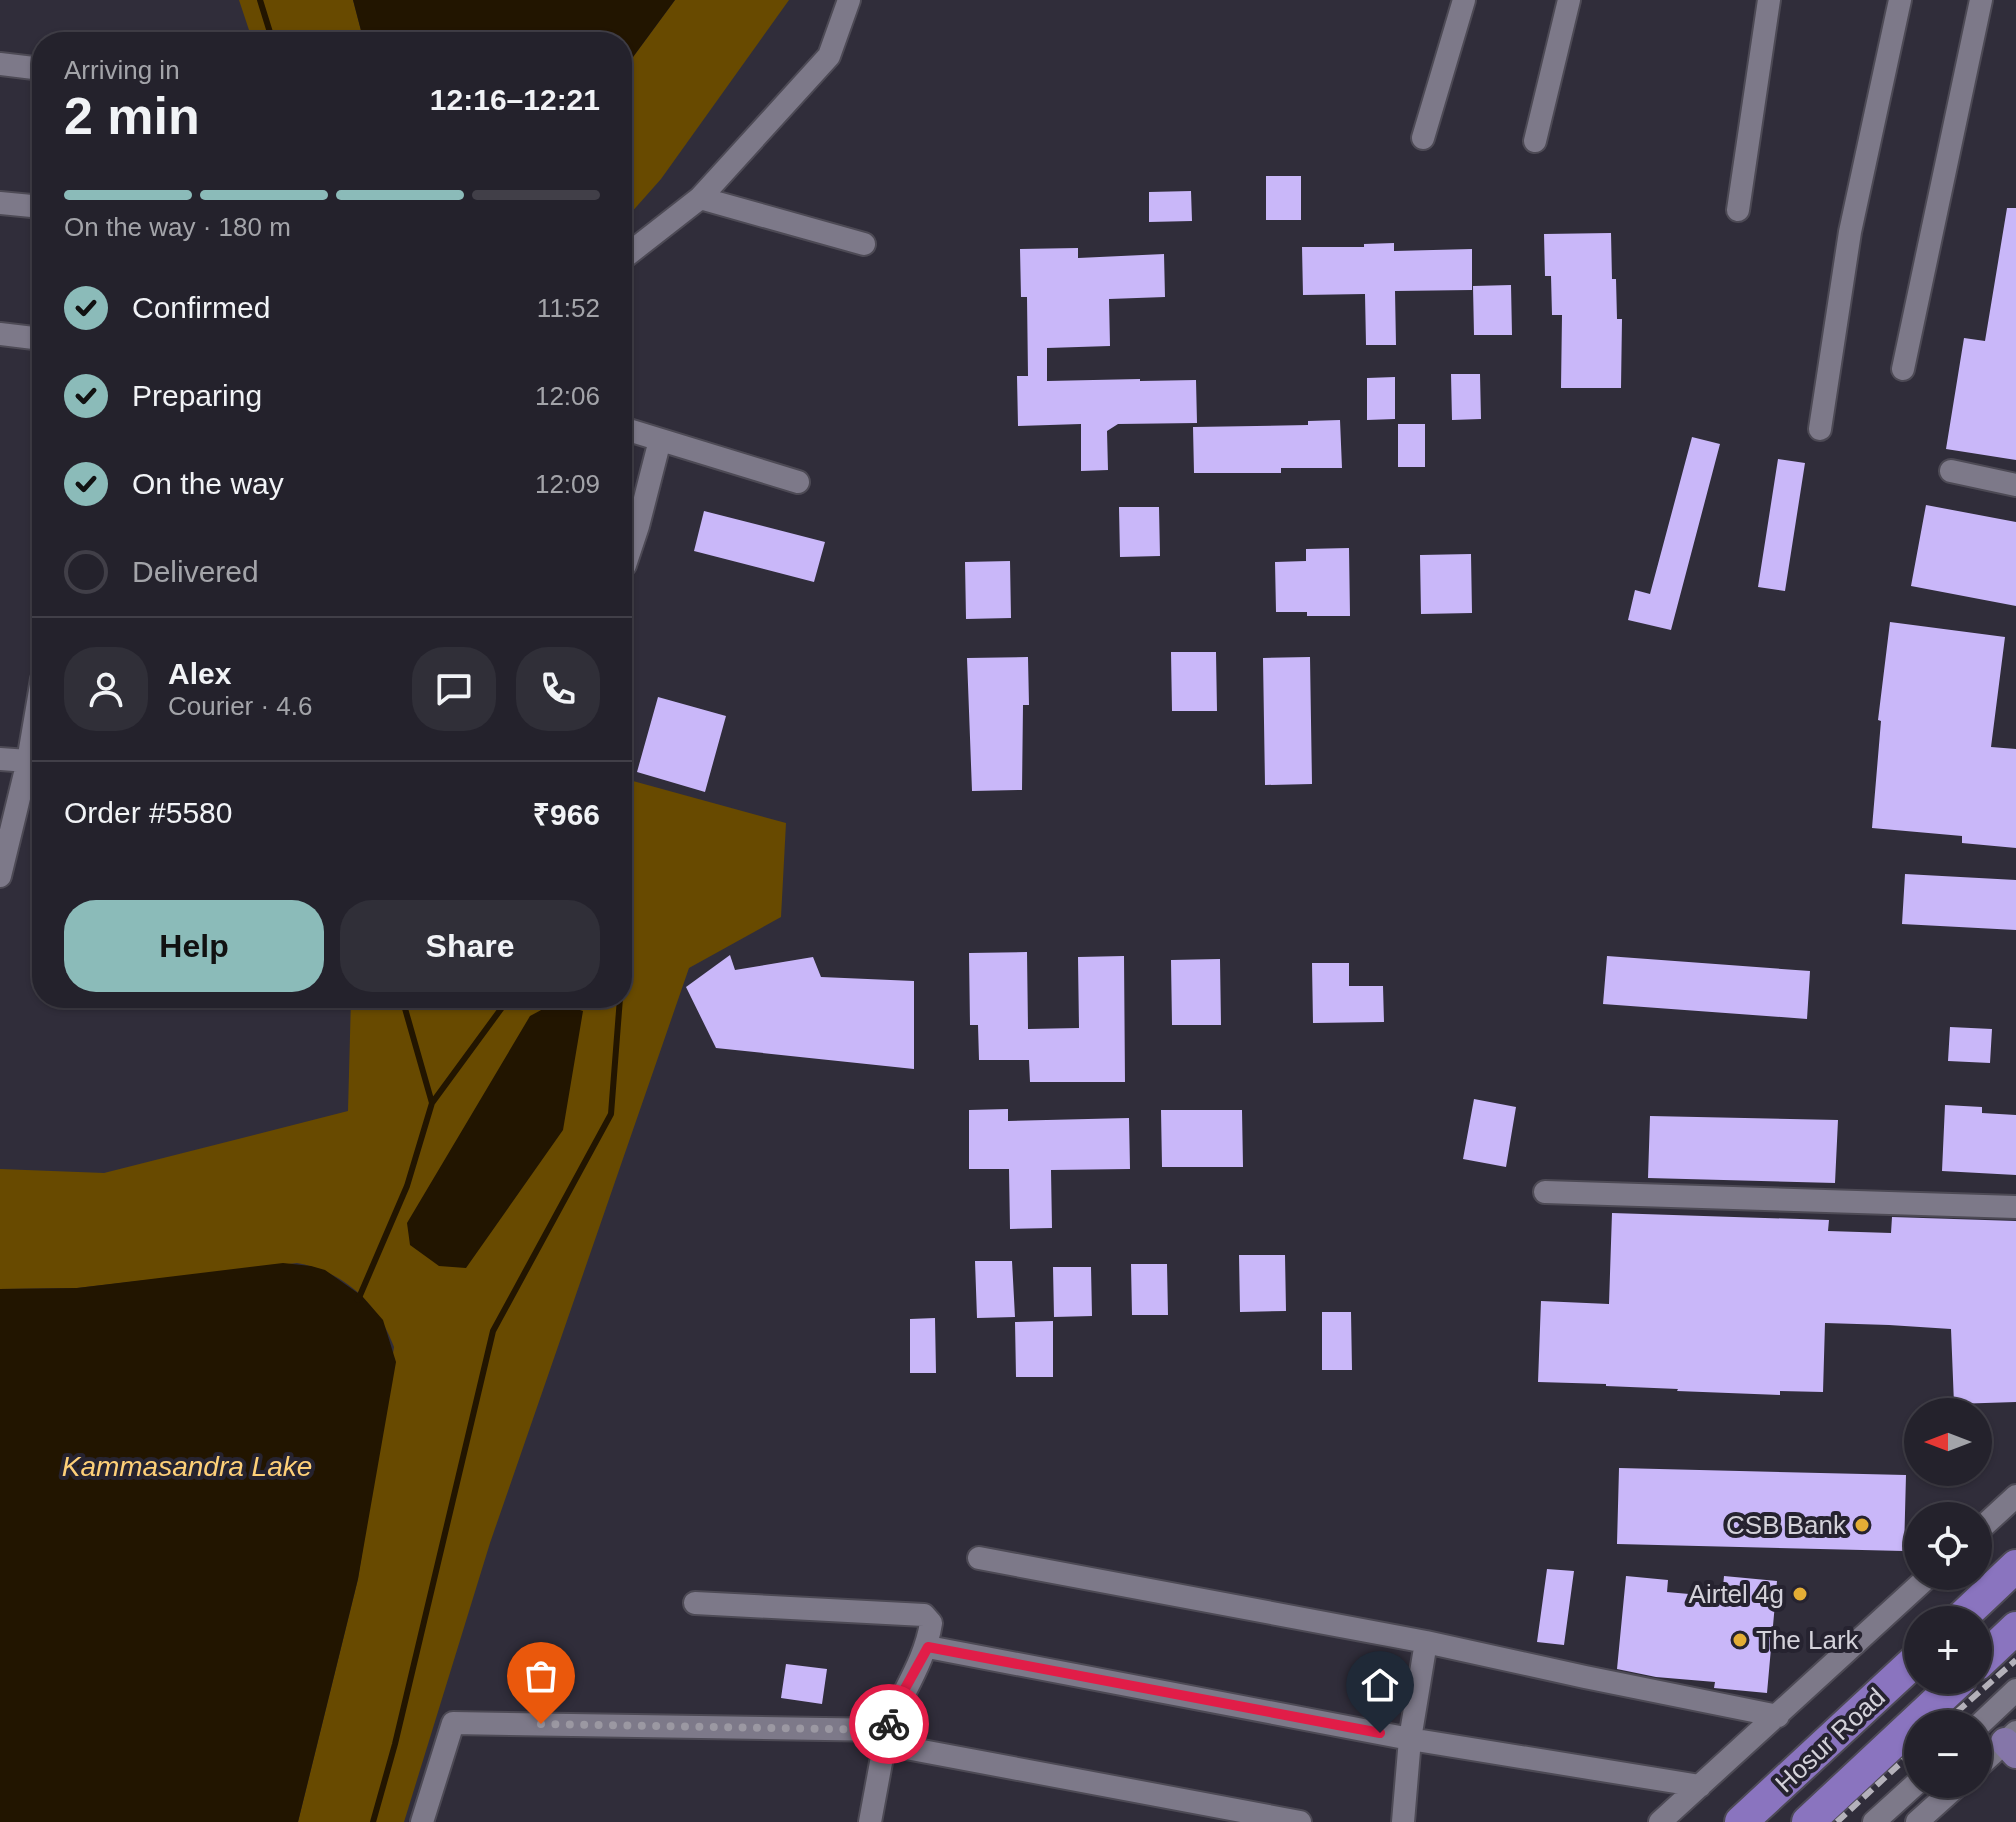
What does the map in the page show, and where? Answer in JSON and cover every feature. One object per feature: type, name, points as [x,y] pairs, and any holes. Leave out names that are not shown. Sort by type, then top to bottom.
[{"type":"highway","points":[[1974,1606],[2016,1566]]},
{"type":"highway","points":[[1992,1651],[2016,1628]]},
{"type":"highway","name":"Hosur Road","points":[[1741,1822],[1904,1671]]},
{"type":"highway","name":"Hosur Road","points":[[1808,1822],[1945,1694]]},
{"type":"street","points":[[632,251],[700,198],[829,56],[849,0]]},
{"type":"street","points":[[1423,138],[1464,0]]},
{"type":"street","points":[[1535,141],[1569,0]]},
{"type":"street","points":[[1738,210],[1769,0]]},
{"type":"street","points":[[1820,429],[1850,232],[1900,0]]},
{"type":"street","points":[[1903,369],[1981,0]]},
{"type":"street","points":[[0,64],[32,68]]},
{"type":"street","points":[[700,198],[864,244]]},
{"type":"street","points":[[0,203],[32,206]]},
{"type":"street","points":[[0,334],[32,338]]},
{"type":"street","points":[[632,431],[798,482]]},
{"type":"street","points":[[632,544],[660,440]]},
{"type":"street","points":[[1951,471],[2016,485]]},
{"type":"street","points":[[0,876],[32,738]]},
{"type":"street","points":[[0,759],[28,761]]},
{"type":"street","points":[[1545,1192],[2016,1207]]},
{"type":"street","points":[[1992,1518],[2016,1496]]},
{"type":"street","points":[[979,1558],[1426,1642],[1778,1716]]},
{"type":"street","points":[[1660,1822],[1914,1590]]},
{"type":"street","points":[[695,1603],[924,1615],[931,1623],[928,1647],[897,1703],[886,1737],[870,1822]]},
{"type":"street","points":[[1403,1822],[1410,1739],[1426,1642]]},
{"type":"street","points":[[928,1647],[1410,1739],[1700,1786]]},
{"type":"street","points":[[1992,1713],[2016,1690]]},
{"type":"street","points":[[422,1822],[453,1723],[886,1737],[1300,1822]]},
{"type":"street","points":[[1992,1757],[2012,1743]]},
{"type":"street","points":[[1874,1822],[1904,1795]]},
{"type":"street","points":[[1917,1822],[1944,1798]]},
{"type":"shaded area","points":[[239,0],[353,0],[361,32],[250,32]]},
{"type":"shaded area","points":[[675,0],[789,0],[661,179],[632,212],[632,58]]},
{"type":"shaded area","points":[[632,781],[786,823],[781,917],[689,968],[490,1543],[404,1822],[298,1822],[358,1579],[394,1347],[379,1316],[344,1281],[297,1263],[77,1288],[0,1289],[0,1169],[104,1173],[348,1111],[351,1008],[632,1008]]},
{"type":"water","points":[[353,0],[675,0],[632,58],[632,32],[361,32]]},
{"type":"water","points":[[545,1008],[583,1011],[563,1130],[466,1268],[439,1266],[410,1245],[407,1223],[530,1016]]},
{"type":"water","name":"Kammasandra Lake","points":[[283,1263],[325,1270],[362,1296],[383,1320],[396,1362],[358,1579],[298,1822],[0,1822],[0,1289],[77,1288]]},
{"type":"building","points":[[1266,176],[1301,176],[1301,220],[1266,220]]},
{"type":"building","points":[[1191,191],[1192,221],[1149,222],[1149,192]]},
{"type":"building","points":[[2007,208],[2016,208],[2016,460],[1946,449],[1964,338],[1985,341]]},
{"type":"building","points":[[1611,233],[1617,319],[1622,319],[1621,388],[1561,388],[1562,315],[1552,315],[1551,276],[1545,276],[1544,234]]},
{"type":"building","points":[[1394,243],[1394,251],[1472,249],[1472,290],[1395,291],[1396,345],[1366,345],[1365,294],[1303,295],[1302,247],[1364,247],[1364,244]]},
{"type":"building","points":[[1078,248],[1078,258],[1164,254],[1165,297],[1109,299],[1110,346],[1047,348],[1047,381],[1196,380],[1197,423],[1118,424],[1107,431],[1108,470],[1081,471],[1081,424],[1018,426],[1017,376],[1028,376],[1027,297],[1021,297],[1020,249]]},
{"type":"building","points":[[1511,285],[1512,335],[1474,335],[1473,286]]},
{"type":"building","points":[[1451,374],[1480,374],[1481,419],[1452,420]]},
{"type":"building","points":[[1395,377],[1395,419],[1367,420],[1367,378]]},
{"type":"building","points":[[1340,420],[1342,468],[1281,468],[1281,473],[1194,473],[1193,427],[1308,425],[1308,421]]},
{"type":"building","points":[[1398,424],[1425,424],[1425,467],[1398,467]]},
{"type":"building","points":[[1692,437],[1720,444],[1671,630],[1628,620],[1635,590],[1650,594]]},
{"type":"building","points":[[1778,459],[1805,463],[1785,591],[1758,587]]},
{"type":"building","points":[[1926,505],[2016,522],[2016,606],[1911,586]]},
{"type":"building","points":[[1119,507],[1159,507],[1160,556],[1120,557]]},
{"type":"building","points":[[704,511],[825,542],[814,582],[694,551]]},
{"type":"building","points":[[1349,548],[1350,616],[1276,612],[1275,562],[1306,561],[1306,549]]},
{"type":"building","points":[[1471,554],[1472,613],[1421,614],[1420,555]]},
{"type":"building","points":[[1010,561],[1011,618],[966,619],[965,562]]},
{"type":"building","points":[[1890,622],[2005,637],[1991,747],[2016,749],[2016,848],[1962,843],[1962,836],[1872,828],[1881,721],[1878,720]]},
{"type":"building","points":[[1171,652],[1216,652],[1217,711],[1172,711]]},
{"type":"building","points":[[1028,657],[1029,705],[1023,705],[1022,790],[972,791],[967,658]]},
{"type":"building","points":[[1310,657],[1312,784],[1265,785],[1263,658]]},
{"type":"building","points":[[658,697],[726,716],[705,792],[637,772]]},
{"type":"building","points":[[1905,874],[2016,880],[2016,930],[1902,924]]},
{"type":"building","points":[[1027,952],[1028,1029],[1079,1028],[1078,957],[1124,956],[1125,1082],[1030,1082],[1029,1060],[979,1060],[978,1025],[970,1025],[969,953]]},
{"type":"building","points":[[730,955],[735,970],[813,957],[821,977],[914,981],[914,1069],[716,1048],[686,987]]},
{"type":"building","points":[[1607,956],[1810,971],[1807,1019],[1603,1004]]},
{"type":"building","points":[[1220,959],[1221,1025],[1172,1025],[1171,960]]},
{"type":"building","points":[[1312,963],[1349,963],[1349,986],[1383,986],[1384,1022],[1313,1023]]},
{"type":"building","points":[[1950,1027],[1992,1029],[1990,1063],[1948,1061]]},
{"type":"building","points":[[1474,1099],[1516,1107],[1506,1167],[1463,1159]]},
{"type":"building","points":[[1945,1105],[1982,1107],[1982,1113],[2016,1115],[2016,1175],[1942,1171]]},
{"type":"building","points":[[1008,1109],[1008,1121],[1129,1118],[1130,1169],[1051,1170],[1052,1228],[1010,1229],[1009,1169],[969,1169],[969,1110]]},
{"type":"building","points":[[1161,1110],[1242,1110],[1243,1167],[1162,1167]]},
{"type":"building","points":[[1650,1116],[1838,1120],[1835,1183],[1648,1178]]},
{"type":"building","points":[[1612,1213],[1829,1220],[1828,1231],[1891,1233],[1892,1217],[2016,1221],[2016,1402],[1992,1403],[1992,1398],[1954,1398],[1951,1329],[1889,1325],[1825,1323],[1823,1392],[1780,1391],[1780,1395],[1538,1382],[1541,1301],[1609,1304]]},
{"type":"building","points":[[1239,1255],[1285,1255],[1286,1311],[1240,1312]]},
{"type":"building","points":[[975,1261],[1012,1261],[1015,1317],[977,1318]]},
{"type":"building","points":[[1131,1264],[1167,1264],[1168,1315],[1132,1315]]},
{"type":"building","points":[[1053,1267],[1091,1267],[1092,1316],[1054,1317]]},
{"type":"building","points":[[1322,1312],[1351,1312],[1352,1370],[1322,1370]]},
{"type":"building","points":[[935,1318],[936,1373],[910,1373],[910,1319]]},
{"type":"building","points":[[1053,1321],[1053,1377],[1016,1377],[1015,1322]]},
{"type":"building","points":[[1619,1468],[1904,1475],[1904,1551],[1617,1544]]},
{"type":"building","points":[[1547,1569],[1574,1571],[1564,1645],[1537,1642]]},
{"type":"building","points":[[1626,1576],[1668,1580],[1667,1592],[1722,1597],[1724,1576],[1777,1581],[1767,1693],[1714,1688],[1715,1682],[1656,1677],[1617,1669]]},
{"type":"building","points":[[786,1664],[827,1669],[822,1704],[781,1698]]},
{"type":"waterway","points":[[260,0],[270,32]]},
{"type":"waterway","points":[[405,1008],[432,1103]]},
{"type":"waterway","points":[[358,1300],[407,1186],[432,1103],[502,1008]]},
{"type":"waterway","points":[[373,1822],[395,1744],[493,1331],[611,1114],[619,1008]]},
{"type":"railway","points":[[1959,1710],[2016,1660]]},
{"type":"railway","points":[[1837,1822],[1904,1760]]},
{"type":"way so far","points":[[541,1724],[887,1730],[889,1724]]},
{"type":"place","name":"CSB Bank","points":[[1862,1525]]},
{"type":"place","name":"Airtel 4g","points":[[1800,1594]]},
{"type":"place","name":"The Lark","points":[[1740,1640]]},
{"type":"route","points":[[889,1724],[928,1647],[1380,1733]]}]
